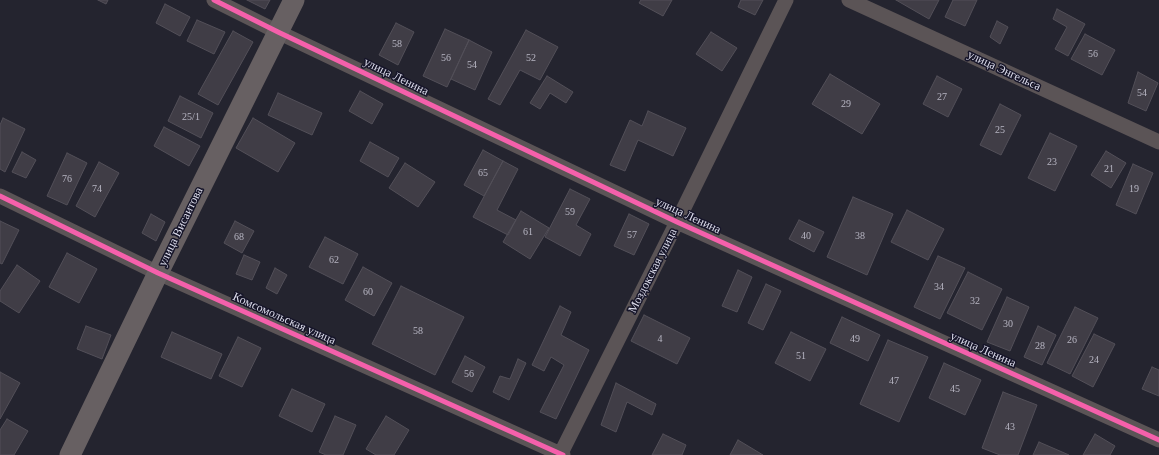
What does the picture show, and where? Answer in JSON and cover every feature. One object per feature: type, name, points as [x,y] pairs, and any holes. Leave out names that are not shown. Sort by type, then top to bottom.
[{"type":"street","name":"улица Ленина","points":[[214,0],[677,222],[1159,440]]},
{"type":"street","name":"улица Висаитова","points":[[70,455],[158,273],[294,0]]},
{"type":"street","name":"Моздокская улица","points":[[561,455],[786,0]]},
{"type":"street","name":"улица Энгельса","points":[[849,0],[1159,142]]},
{"type":"street","name":"Комсомольская улица","points":[[0,196],[158,273],[561,455]]},
{"type":"building","points":[[98,0],[108,0],[106,4]]},
{"type":"building","points":[[247,0],[270,0],[265,9]]},
{"type":"building","points":[[641,0],[672,0],[663,16],[639,3]]},
{"type":"building","points":[[741,0],[763,0],[755,15],[738,7]]},
{"type":"building","points":[[896,0],[939,0],[929,19]]},
{"type":"building","points":[[953,0],[977,0],[965,26],[945,17]]},
{"type":"building","points":[[165,4],[190,17],[180,36],[156,23]]},
{"type":"building","points":[[1057,9],[1085,24],[1068,56],[1055,49],[1067,27],[1053,19]]},
{"type":"building","points":[[197,20],[225,32],[214,54],[187,41]]},
{"type":"building","points":[[997,21],[1008,27],[1000,44],[990,37]]},
{"type":"building","points":[[396,23],[414,32],[398,65],[379,55]]},
{"type":"building","points":[[445,29],[469,40],[447,87],[423,76]]},
{"type":"building","points":[[526,30],[558,47],[540,80],[520,70],[500,105],[488,99]]},
{"type":"building","points":[[233,31],[253,42],[218,105],[198,94]]},
{"type":"building","points":[[711,32],[737,48],[722,71],[696,54]]},
{"type":"building","points":[[1085,34],[1115,50],[1102,75],[1071,59]]},
{"type":"building","points":[[469,40],[492,52],[475,90],[451,79]]},
{"type":"building","points":[[1138,72],[1158,83],[1146,111],[1128,103]]},
{"type":"building","points":[[830,74],[880,104],[862,134],[812,104]]},
{"type":"building","points":[[547,76],[573,92],[566,103],[550,93],[540,109],[530,103]]},
{"type":"building","points":[[937,76],[962,89],[948,117],[923,104]]},
{"type":"building","points":[[360,91],[383,104],[372,124],[349,111]]},
{"type":"building","points":[[278,93],[322,113],[312,135],[268,115]]},
{"type":"building","points":[[180,96],[213,113],[201,138],[168,121]]},
{"type":"building","points":[[1000,104],[1021,115],[1001,155],[980,145]]},
{"type":"building","points":[[648,111],[686,128],[673,156],[638,140],[625,171],[610,165],[630,120],[642,126]]},
{"type":"building","points":[[3,118],[25,129],[5,172],[0,169],[0,125]]},
{"type":"building","points":[[253,118],[295,143],[278,172],[236,148]]},
{"type":"building","points":[[164,127],[200,146],[189,166],[154,146]]},
{"type":"building","points":[[1050,133],[1077,146],[1055,191],[1028,178]]},
{"type":"building","points":[[370,142],[399,158],[388,177],[360,161]]},
{"type":"building","points":[[483,150],[503,161],[484,196],[464,185]]},
{"type":"building","points":[[1106,151],[1126,163],[1111,188],[1091,175]]},
{"type":"building","points":[[22,152],[36,160],[26,178],[12,172]]},
{"type":"building","points":[[67,153],[87,163],[67,205],[47,196]]},
{"type":"building","points":[[503,161],[518,169],[497,210],[516,220],[508,235],[473,217]]},
{"type":"building","points":[[99,162],[119,173],[95,217],[76,206]]},
{"type":"building","points":[[405,163],[435,182],[418,207],[389,188]]},
{"type":"building","points":[[1133,164],[1153,173],[1136,214],[1116,205]]},
{"type":"building","points":[[570,189],[590,199],[576,225],[591,234],[580,256],[545,237]]},
{"type":"building","points":[[853,197],[893,214],[867,275],[827,257]]},
{"type":"building","points":[[907,210],[944,229],[928,260],[891,242]]},
{"type":"building","points":[[521,211],[549,228],[530,259],[503,242]]},
{"type":"building","points":[[151,214],[165,222],[156,241],[142,233]]},
{"type":"building","points":[[629,214],[649,224],[634,255],[614,246]]},
{"type":"building","points":[[799,220],[824,232],[814,252],[789,239]]},
{"type":"building","points":[[0,221],[19,230],[2,264],[0,263]]},
{"type":"building","points":[[235,221],[254,231],[242,253],[224,243]]},
{"type":"building","points":[[325,237],[358,254],[343,284],[309,267]]},
{"type":"building","points":[[67,253],[97,269],[79,303],[49,287]]},
{"type":"building","points":[[244,255],[260,262],[252,280],[236,274]]},
{"type":"building","points":[[938,256],[965,268],[940,319],[914,307]]},
{"type":"building","points":[[17,265],[40,281],[19,313],[0,301],[0,291]]},
{"type":"building","points":[[363,267],[392,283],[374,316],[345,300]]},
{"type":"building","points":[[275,268],[287,275],[277,294],[266,288]]},
{"type":"building","points":[[738,270],[752,277],[737,312],[722,306]]},
{"type":"building","points":[[968,272],[1002,289],[982,330],[947,313]]},
{"type":"building","points":[[766,284],[781,291],[763,330],[748,323]]},
{"type":"building","points":[[401,286],[464,317],[435,375],[372,344]]},
{"type":"building","points":[[1007,297],[1029,307],[1010,351],[987,342]]},
{"type":"building","points":[[560,306],[571,312],[561,335],[589,350],[556,419],[540,412],[564,365],[551,357],[544,371],[532,365]]},
{"type":"building","points":[[1075,307],[1098,318],[1070,374],[1047,363]]},
{"type":"building","points":[[644,315],[690,338],[677,364],[631,341]]},
{"type":"building","points":[[842,317],[880,335],[868,361],[830,343]]},
{"type":"building","points":[[86,326],[111,335],[102,359],[77,349]]},
{"type":"building","points":[[1038,326],[1056,335],[1042,365],[1024,357]]},
{"type":"building","points":[[172,332],[222,354],[211,379],[161,357]]},
{"type":"building","points":[[791,332],[826,349],[810,381],[775,363]]},
{"type":"building","points":[[1094,334],[1115,344],[1093,387],[1072,376]]},
{"type":"building","points":[[238,337],[261,348],[242,387],[219,376]]},
{"type":"building","points":[[888,340],[928,357],[899,422],[860,404]]},
{"type":"building","points":[[465,356],[485,367],[472,392],[452,382]]},
{"type":"building","points":[[518,359],[526,363],[509,400],[493,392],[500,376],[510,379]]},
{"type":"building","points":[[944,363],[981,380],[965,415],[929,398]]},
{"type":"building","points":[[1152,367],[1159,370],[1159,396],[1142,389]]},
{"type":"building","points":[[0,372],[20,383],[0,419]]},
{"type":"building","points":[[616,383],[656,404],[652,415],[627,402],[616,432],[601,425]]},
{"type":"building","points":[[292,389],[325,404],[312,432],[279,416]]},
{"type":"building","points":[[1003,392],[1037,405],[1018,455],[1000,455],[982,448]]},
{"type":"building","points":[[335,416],[356,425],[343,455],[326,455],[319,452]]},
{"type":"building","points":[[386,416],[409,430],[394,455],[376,455],[366,449]]},
{"type":"building","points":[[7,419],[28,431],[14,455],[0,455],[0,430]]},
{"type":"building","points":[[663,434],[686,445],[682,455],[652,455]]},
{"type":"building","points":[[1095,434],[1115,446],[1110,455],[1083,455]]},
{"type":"building","points":[[738,440],[763,455],[730,455]]},
{"type":"building","points":[[1039,442],[1069,455],[1033,455]]},
{"type":"cycle path","points":[[214,0],[677,222],[1159,440]]},
{"type":"cycle path","points":[[0,196],[158,273],[563,455]]}]
